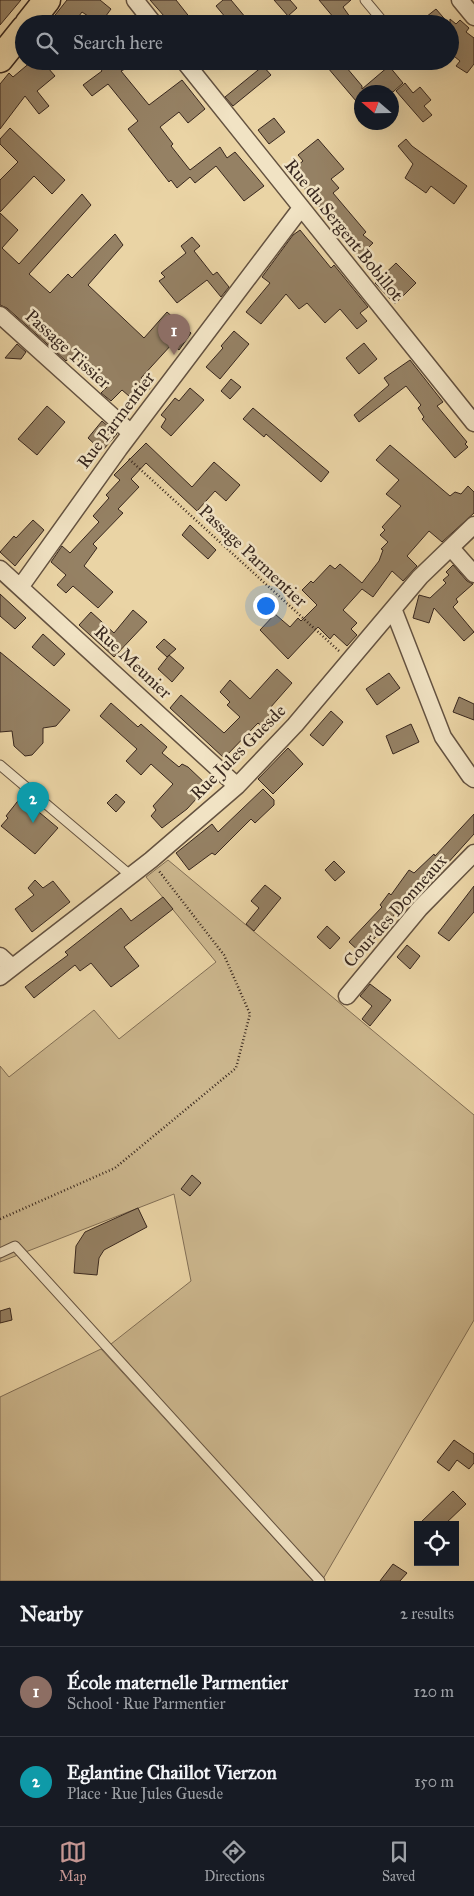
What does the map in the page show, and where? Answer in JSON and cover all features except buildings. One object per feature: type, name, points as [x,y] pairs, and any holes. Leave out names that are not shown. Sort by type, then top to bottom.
[{"type":"main road","points":[[35,15],[47,0]]},
{"type":"main road","points":[[0,59],[15,40]]},
{"type":"street","points":[[135,0],[147,15]]},
{"type":"street","points":[[460,0],[474,17]]},
{"type":"street","name":"Rue du Sergent Bobillot","points":[[191,70],[474,423]]},
{"type":"street","name":"Rue Parmentier","points":[[21,586],[130,433],[301,208]]},
{"type":"street","name":"Passage Tissier","points":[[0,316],[130,433]]},
{"type":"street","name":"Rue Jules Guesde","points":[[6,972],[151,860],[237,786],[294,725],[394,611],[420,577],[474,524]]},
{"type":"street","points":[[450,548],[474,574]]},
{"type":"street","name":"Rue Meunier","points":[[0,568],[237,786]]},
{"type":"street","points":[[394,611],[443,737],[474,779]]},
{"type":"street","name":"Cour des Donneaux","points":[[347,996],[420,908],[474,853]]},
{"type":"street","points":[[0,956],[6,972]]},
{"type":"lane","points":[[365,0],[378,15]]},
{"type":"lane","points":[[0,765],[130,875]]},
{"type":"lane","points":[[0,1253],[15,1246],[320,1581]]},
{"type":"path","name":"Passage Parmentier","points":[[141,469],[349,661]]},
{"type":"path","points":[[0,1219],[115,1168],[236,1068],[250,1014],[224,955],[151,860]]},
{"type":"shaded area","points":[[168,860],[474,1115],[474,1320],[323,1579],[111,1344],[191,1281],[174,1194],[0,1262],[0,1066],[9,1077],[94,1010],[119,1039],[216,962],[146,877]]},
{"type":"shaded area","points":[[101,1349],[313,1581],[0,1581],[0,1397]]},
{"type":"place","name":"École maternelle Parmentier","points":[[174,355]]},
{"type":"place","name":"Eglantine Chaillot Vierzon","points":[[33,823]]}]
